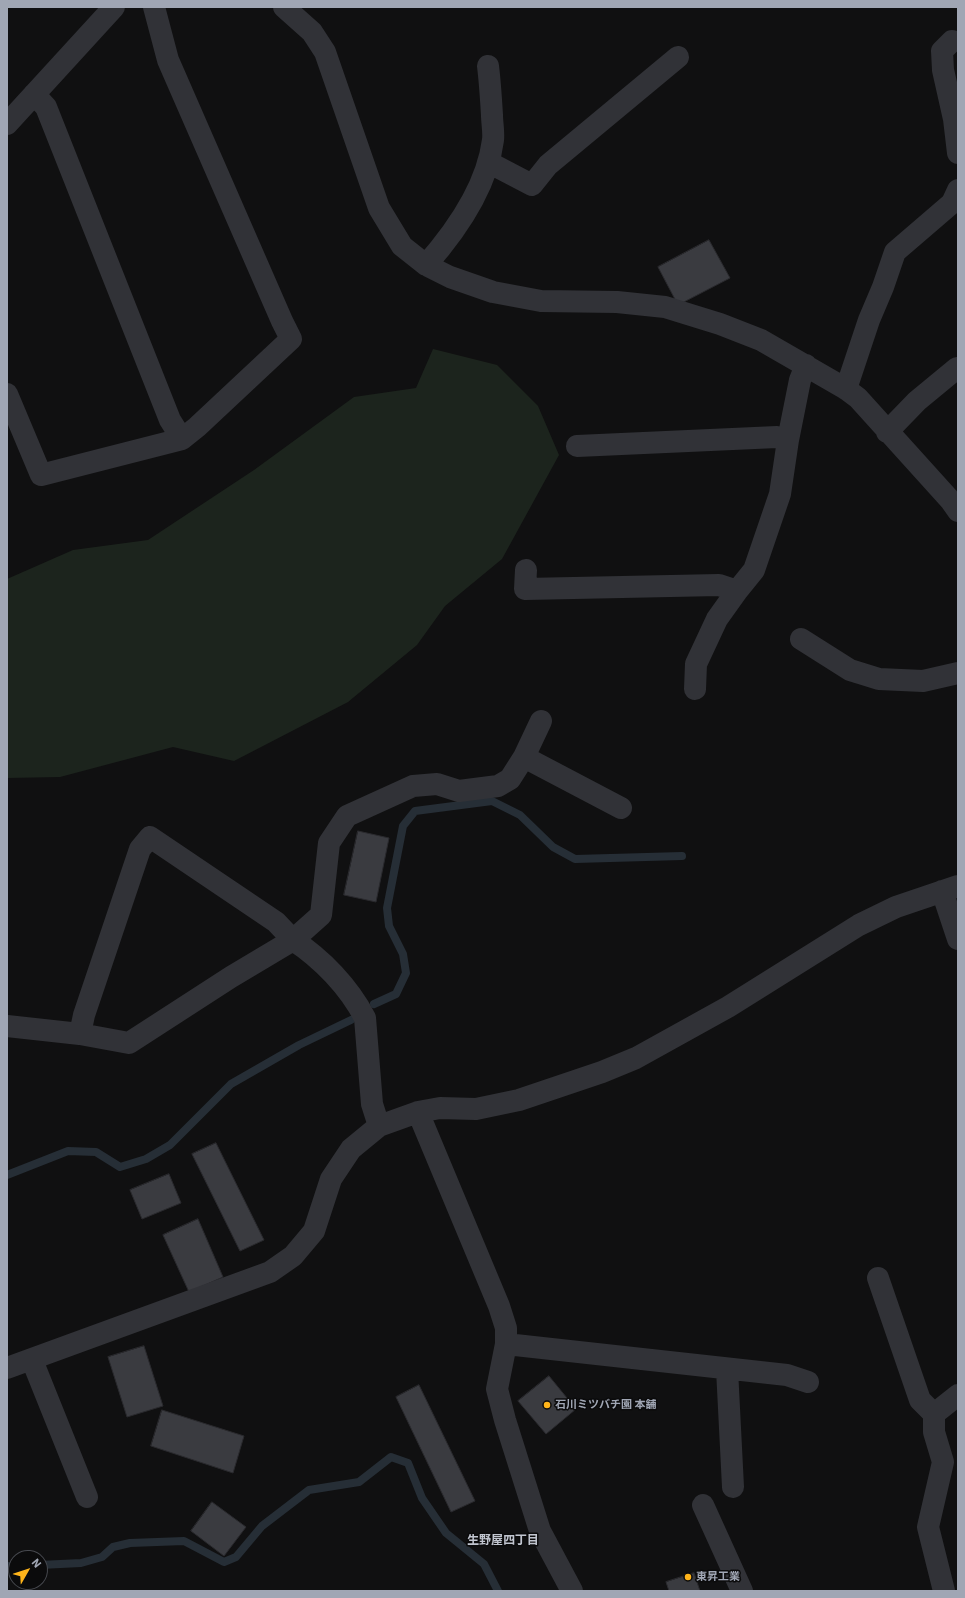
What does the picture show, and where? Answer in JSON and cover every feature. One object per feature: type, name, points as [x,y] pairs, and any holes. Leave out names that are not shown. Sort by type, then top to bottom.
[{"type":"street","points":[[7,124],[114,7]]},
{"type":"street","points":[[9,406],[41,475],[182,439],[197,427],[291,339],[278,314],[168,60],[154,7]]},
{"type":"street","points":[[284,7],[312,32],[325,52],[379,208],[402,246],[426,266],[493,292],[541,302],[617,302],[665,307],[720,324],[761,340],[806,365],[858,398],[887,432],[956,501]]},
{"type":"street","points":[[952,41],[942,51],[943,70],[954,119],[958,154]]},
{"type":"street","points":[[488,162],[532,185],[548,165],[678,57]]},
{"type":"street","points":[[426,266],[464,215],[477,192],[488,162],[493,138],[488,66]]},
{"type":"street","points":[[34,94],[46,107],[170,420],[182,439]]},
{"type":"street","points":[[846,389],[869,320],[883,287],[895,252],[952,203],[958,190]]},
{"type":"street","points":[[695,689],[696,664],[717,619],[736,591],[754,570],[780,494],[788,440],[800,380],[806,365]]},
{"type":"street","points":[[887,432],[917,401],[957,368]]},
{"type":"street","points":[[577,446],[777,436],[788,440]]},
{"type":"street","points":[[526,570],[525,589],[719,585],[736,591]]},
{"type":"street","points":[[801,639],[850,670],[879,679],[923,681],[958,673]]},
{"type":"street","points":[[7,1026],[80,1034],[129,1043],[231,977],[293,940],[321,915],[329,843],[347,816],[413,786],[437,784],[459,791],[498,786],[510,779],[524,757],[541,721]]},
{"type":"street","points":[[524,757],[621,808]]},
{"type":"street","points":[[80,1034],[84,1016],[140,849],[150,837],[276,922],[293,940],[311,952],[344,986],[359,1006],[365,1018],[372,1104],[379,1126]]},
{"type":"street","points":[[7,1368],[270,1272],[293,1256],[314,1231],[331,1180],[351,1149],[379,1126],[418,1112],[440,1108],[476,1109],[519,1100],[602,1072],[636,1058],[728,1007],[859,926],[896,907],[950,889],[958,939]]},
{"type":"street","points":[[418,1112],[499,1306],[506,1328],[506,1344],[497,1389],[505,1420],[540,1531],[572,1591]]},
{"type":"street","points":[[878,1278],[920,1400],[934,1414],[934,1432],[942,1462],[928,1527],[944,1591]]},
{"type":"street","points":[[506,1344],[787,1375],[808,1382]]},
{"type":"street","points":[[32,1360],[86,1497]]},
{"type":"street","points":[[727,1369],[733,1487]]},
{"type":"street","points":[[934,1414],[958,1395]]},
{"type":"street","points":[[703,1505],[742,1591]]},
{"type":"shaded area","points":[[433,349],[497,365],[538,406],[559,455],[502,559],[445,606],[417,645],[348,702],[234,761],[173,747],[60,777],[7,778],[7,579],[73,550],[148,540],[254,470],[354,397],[416,388]]},
{"type":"building","points":[[709,240],[730,278],[678,305],[658,267]]},
{"type":"building","points":[[358,831],[389,838],[376,902],[344,895]]},
{"type":"building","points":[[216,1143],[264,1240],[240,1251],[192,1154]]},
{"type":"building","points":[[169,1174],[181,1203],[142,1219],[130,1190]]},
{"type":"building","points":[[198,1219],[223,1277],[189,1292],[163,1235]]},
{"type":"building","points":[[144,1346],[163,1406],[127,1417],[108,1357]]},
{"type":"building","name":"石川ミツバチ園 本舗","points":[[549,1376],[576,1409],[546,1434],[518,1401]]},
{"type":"building","points":[[419,1385],[475,1501],[451,1512],[396,1397]]},
{"type":"building","points":[[162,1410],[244,1436],[233,1473],[151,1446]]},
{"type":"building","points":[[212,1502],[246,1527],[224,1556],[191,1531]]},
{"type":"building","name":"東昇工業","points":[[694,1573],[700,1591],[669,1591],[666,1582]]},
{"type":"waterway","points":[[374,1004],[396,994],[406,973],[403,954],[389,926],[387,908],[403,826],[415,811],[492,801],[520,815],[553,847],[575,859],[682,856]]},
{"type":"waterway","points":[[7,1175],[68,1151],[96,1152],[120,1167],[146,1159],[170,1145],[231,1084],[299,1045],[351,1020]]},
{"type":"waterway","points":[[48,1565],[81,1563],[102,1557],[113,1547],[130,1543],[184,1541],[224,1562],[236,1557],[262,1526],[309,1490],[359,1482],[391,1457],[408,1463],[422,1498],[446,1533],[484,1564],[498,1591]]},
{"type":"place","name":"石川ミツバチ園 本舗","points":[[547,1405]]},
{"type":"place","name":"東昇工業","points":[[688,1577]]},
{"type":"district","name":"生野屋四丁目","points":[[503,1541]]}]
